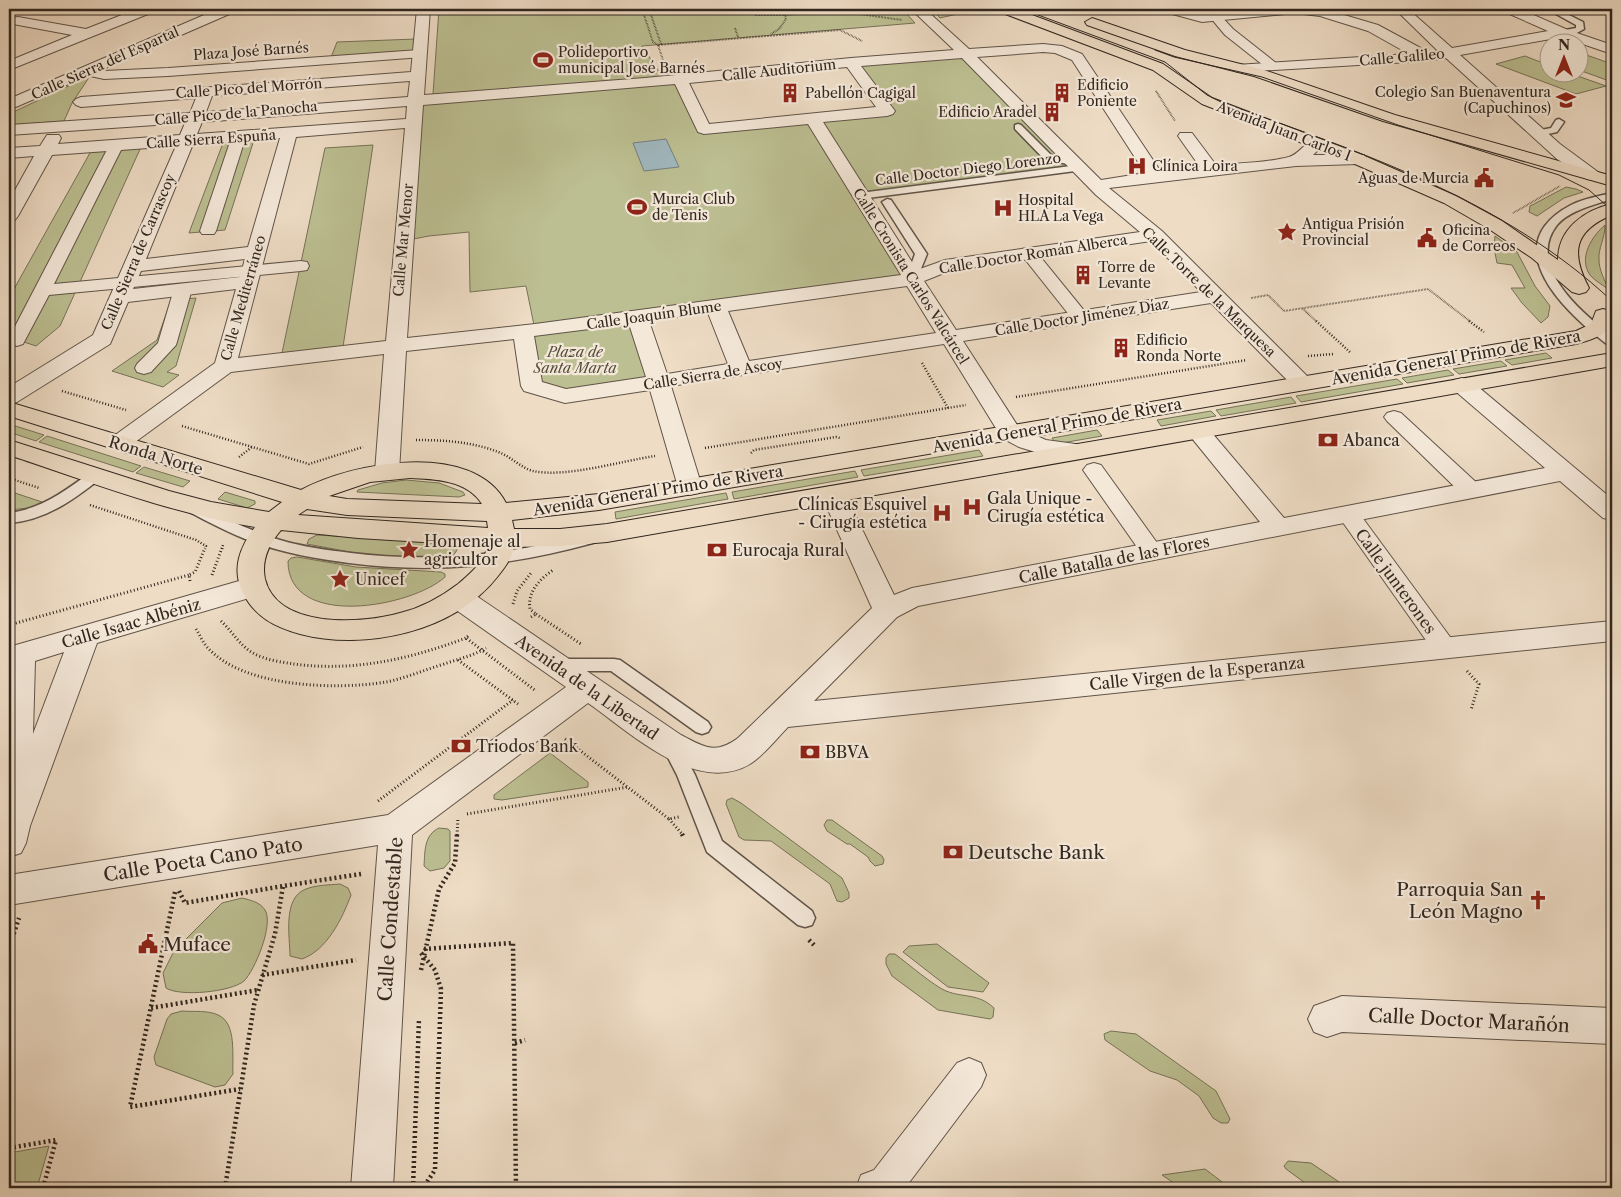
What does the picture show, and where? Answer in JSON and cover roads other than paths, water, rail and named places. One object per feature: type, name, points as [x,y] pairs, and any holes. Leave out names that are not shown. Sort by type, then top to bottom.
[{"type":"main road","name":"Avenida Juan Carlos I","points":[[1005,9],[1158,68],[1170,75],[1194,81],[1212,104],[1358,159],[1456,203],[1498,226],[1541,255],[1579,288]]},
{"type":"main road","points":[[1080,18],[1180,52],[1240,68],[1389,118],[1612,180]]},
{"type":"main road","points":[[1194,81],[1217,71],[1240,68]]},
{"type":"main road","points":[[1606,327],[1574,280],[1567,258],[1570,239],[1583,223],[1593,216],[1612,209]]},
{"type":"main road","name":"Avenida General Primo de Rivera","points":[[499,537],[582,504],[1570,338],[1606,327]]},
{"type":"main road","name":"Avenida General Primo de Rivera","points":[[499,537],[572,536],[607,533],[833,494],[1088,460],[1198,431],[1612,359]]},
{"type":"main road","name":"Ronda Norte","points":[[9,409],[303,500],[499,537]]},
{"type":"main road","points":[[9,447],[267,530],[326,527],[499,537]]},
{"type":"main road","points":[[432,471],[461,477],[489,494],[499,537],[475,586],[459,598],[422,616],[372,629],[336,631],[316,628],[282,617],[264,603],[253,587],[250,564],[267,530],[303,500],[345,481],[388,472],[432,471]]},
{"type":"street","points":[[116,9],[144,11]]},
{"type":"street","name":"Calle Sierra del Espartal","points":[[9,105],[16,97],[86,71],[229,9]]},
{"type":"street","name":"Calle Mar Menor","points":[[388,472],[388,443],[395,346],[423,9]]},
{"type":"street","name":"Calle Torre de la Marquesa","points":[[918,9],[1099,182],[1133,218],[1155,235],[1302,383]]},
{"type":"street","points":[[1170,9],[1202,18],[1295,9],[1309,10],[1373,28],[1426,57]]},
{"type":"street","points":[[1401,9],[1572,164],[1593,175]]},
{"type":"street","points":[[1510,9],[1557,30],[1612,50]]},
{"type":"street","points":[[9,66],[144,11]]},
{"type":"street","points":[[14,23],[44,12]]},
{"type":"street","points":[[1216,17],[1229,32],[1272,66]]},
{"type":"street","points":[[14,23],[146,45]]},
{"type":"street","name":"Calle Galileo","points":[[1240,68],[1426,57],[1450,54],[1557,30]]},
{"type":"street","points":[[1384,59],[1388,36]]},
{"type":"street","name":"Calle Auditorium","points":[[414,100],[680,80],[965,52],[1057,49],[1077,58],[1157,178]]},
{"type":"street","name":"Plaza José Barnés","points":[[86,71],[104,75],[168,72],[419,54]]},
{"type":"street","points":[[9,56],[86,71]]},
{"type":"street","name":"Calle Mediterráneo","points":[[119,444],[225,366],[253,268],[299,120],[313,83],[318,61]]},
{"type":"street","points":[[680,80],[704,129],[887,111],[851,62]]},
{"type":"street","points":[[159,95],[168,72]]},
{"type":"street","name":"Calle Pico del Morrón","points":[[81,102],[417,76]]},
{"type":"street","name":"Calle Sierra de Carrascoy","points":[[9,398],[102,339],[207,91]]},
{"type":"street","name":"Calle Pico de la Panocha","points":[[9,130],[195,117],[299,120],[414,100]]},
{"type":"street","name":"Calle Cronista Carlos Valcárcel","points":[[812,118],[1010,433]]},
{"type":"street","name":"Calle Sierra Espuña","points":[[9,153],[239,136],[299,120],[413,123]]},
{"type":"street","points":[[9,216],[58,128]]},
{"type":"street","points":[[208,231],[239,136]]},
{"type":"street","points":[[1186,136],[1211,171]]},
{"type":"street","points":[[1296,161],[1316,144]]},
{"type":"street","points":[[17,340],[116,146]]},
{"type":"street","points":[[1099,182],[1157,178],[1296,161],[1358,159]]},
{"type":"street","name":"Calle Doctor Román Alberca","points":[[912,279],[945,266],[1155,235]]},
{"type":"street","points":[[1028,253],[1080,317]]},
{"type":"street","points":[[42,290],[253,268],[301,266]]},
{"type":"street","points":[[126,281],[183,289],[253,268]]},
{"type":"street","name":"Calle Joaquín Blume","points":[[225,366],[638,317],[912,279]]},
{"type":"street","points":[[144,368],[167,345],[183,289]]},
{"type":"street","name":"Calle Doctor Jiménez Díaz","points":[[949,337],[1216,296]]},
{"type":"street","points":[[716,306],[741,369]]},
{"type":"street","points":[[638,317],[690,487]]},
{"type":"street","name":"Calle Sierra de Ascoy","points":[[523,331],[532,386],[565,396],[949,337]]},
{"type":"street","points":[[1462,385],[1612,512]]},
{"type":"street","points":[[1394,417],[1471,490]]},
{"type":"street","points":[[1198,431],[1278,527]]},
{"type":"street","points":[[1010,433],[1043,447],[1088,460],[1152,552]]},
{"type":"street","name":"Calle Batalla de las Flores","points":[[722,761],[731,760],[740,755],[887,610],[912,598],[1565,472]]},
{"type":"street","points":[[833,494],[887,610]]},
{"type":"street","name":"Calle junterones","points":[[1348,514],[1444,647]]},
{"type":"street","name":"Calle Isaac Albéniz","points":[[15,656],[253,587]]},
{"type":"street","name":"Avenida de la Libertad","points":[[459,598],[670,744],[699,759],[711,762],[722,761]]},
{"type":"street","name":"Calle Virgen de la Esperanza","points":[[781,716],[1612,631]]},
{"type":"street","points":[[11,835],[85,636]]},
{"type":"street","points":[[11,835],[15,656]]},
{"type":"street","name":"Calle Condestable","points":[[372,1188],[403,952],[387,815],[550,715],[588,688]]},
{"type":"street","name":"Calle Poeta Cano Pato","points":[[15,900],[387,815]]},
{"type":"street","name":"Calle Doctor Marañón","points":[[1327,1019],[1342,1014],[1612,1026]]},
{"type":"street","points":[[874,1188],[884,1186],[969,1075]]},
{"type":"lane","points":[[1548,11],[1580,24],[1580,28],[1575,32],[1557,30]]},
{"type":"lane","points":[[1548,11],[1566,24],[1557,30]]},
{"type":"lane","points":[[1539,133],[1554,130],[1559,122]]},
{"type":"lane","points":[[1018,127],[1048,157],[1099,182]]},
{"type":"lane","points":[[1047,175],[1062,173],[1099,182]]},
{"type":"lane","name":"Calle Doctor Diego Lorenzo","points":[[860,196],[1099,182]]},
{"type":"lane","points":[[1606,327],[1573,311],[1548,278],[1541,255],[1545,233],[1560,215],[1585,202],[1612,196]]},
{"type":"lane","points":[[887,202],[921,254],[912,279]]},
{"type":"lane","points":[[9,518],[33,514],[53,507],[96,475]]},
{"type":"lane","points":[[555,665],[614,665],[702,727]]},
{"type":"lane","points":[[670,744],[686,775],[714,846],[805,918]]},
{"type":"water","points":[[666,139],[679,167],[644,171],[633,143]]},
{"type":"tram line","points":[[1022,9],[1165,62],[1207,95],[1221,102],[1376,160],[1476,206],[1524,233],[1569,265],[1612,301]]},
{"type":"tram line","points":[[1155,50],[1174,57],[1262,77],[1398,125],[1559,175],[1589,190],[1607,206],[1612,217]]},
{"type":"tram line","points":[[1612,230],[1607,262],[1612,281]]},
{"type":"place","name":"Polideportivo municipal José Barnés","points":[[543,60]]},
{"type":"place","name":"Pabellón Cagigal","points":[[790,93]]},
{"type":"place","name":"Edificio Poniente","points":[[1062,93]]},
{"type":"place","name":"Colegio San Buenaventura (Capuchinos)","points":[[1566,100]]},
{"type":"place","name":"Edificio Aradel","points":[[1052,112]]},
{"type":"place","name":"Clínica Loira","points":[[1137,166]]},
{"type":"place","name":"Aguas de Murcia","points":[[1484,178]]},
{"type":"place","name":"Murcia Club de Tenis","points":[[637,207]]},
{"type":"place","name":"Hospital HLA La Vega","points":[[1003,208]]},
{"type":"place","name":"Antigua Prisión Provincial","points":[[1287,232]]},
{"type":"place","name":"Oficina de Correos","points":[[1427,238]]},
{"type":"place","name":"Torre de Levante","points":[[1083,275]]},
{"type":"place","name":"Edificio Ronda Norte","points":[[1121,348]]},
{"type":"place","name":"Abanca","points":[[1328,440]]},
{"type":"place","name":"Gala Unique - Cirugía estética","points":[[972,507]]},
{"type":"place","name":"Clínicas Esquivel - Cirugía estética","points":[[942,513]]},
{"type":"place","name":"Homenaje al agricultor","points":[[409,550]]},
{"type":"place","name":"Eurocaja Rural","points":[[717,550]]},
{"type":"place","name":"Unicef","points":[[340,579]]},
{"type":"place","name":"Triodos Bank","points":[[461,746]]},
{"type":"place","name":"BBVA","points":[[810,752]]},
{"type":"place","name":"Deutsche Bank","points":[[953,852]]},
{"type":"place","name":"Parroquia San León Magno","points":[[1538,900]]},
{"type":"place","name":"Muface","points":[[148,944]]},
{"type":"park label","name":"Plaza de Santa Marta","points":[[575,360]]}]
